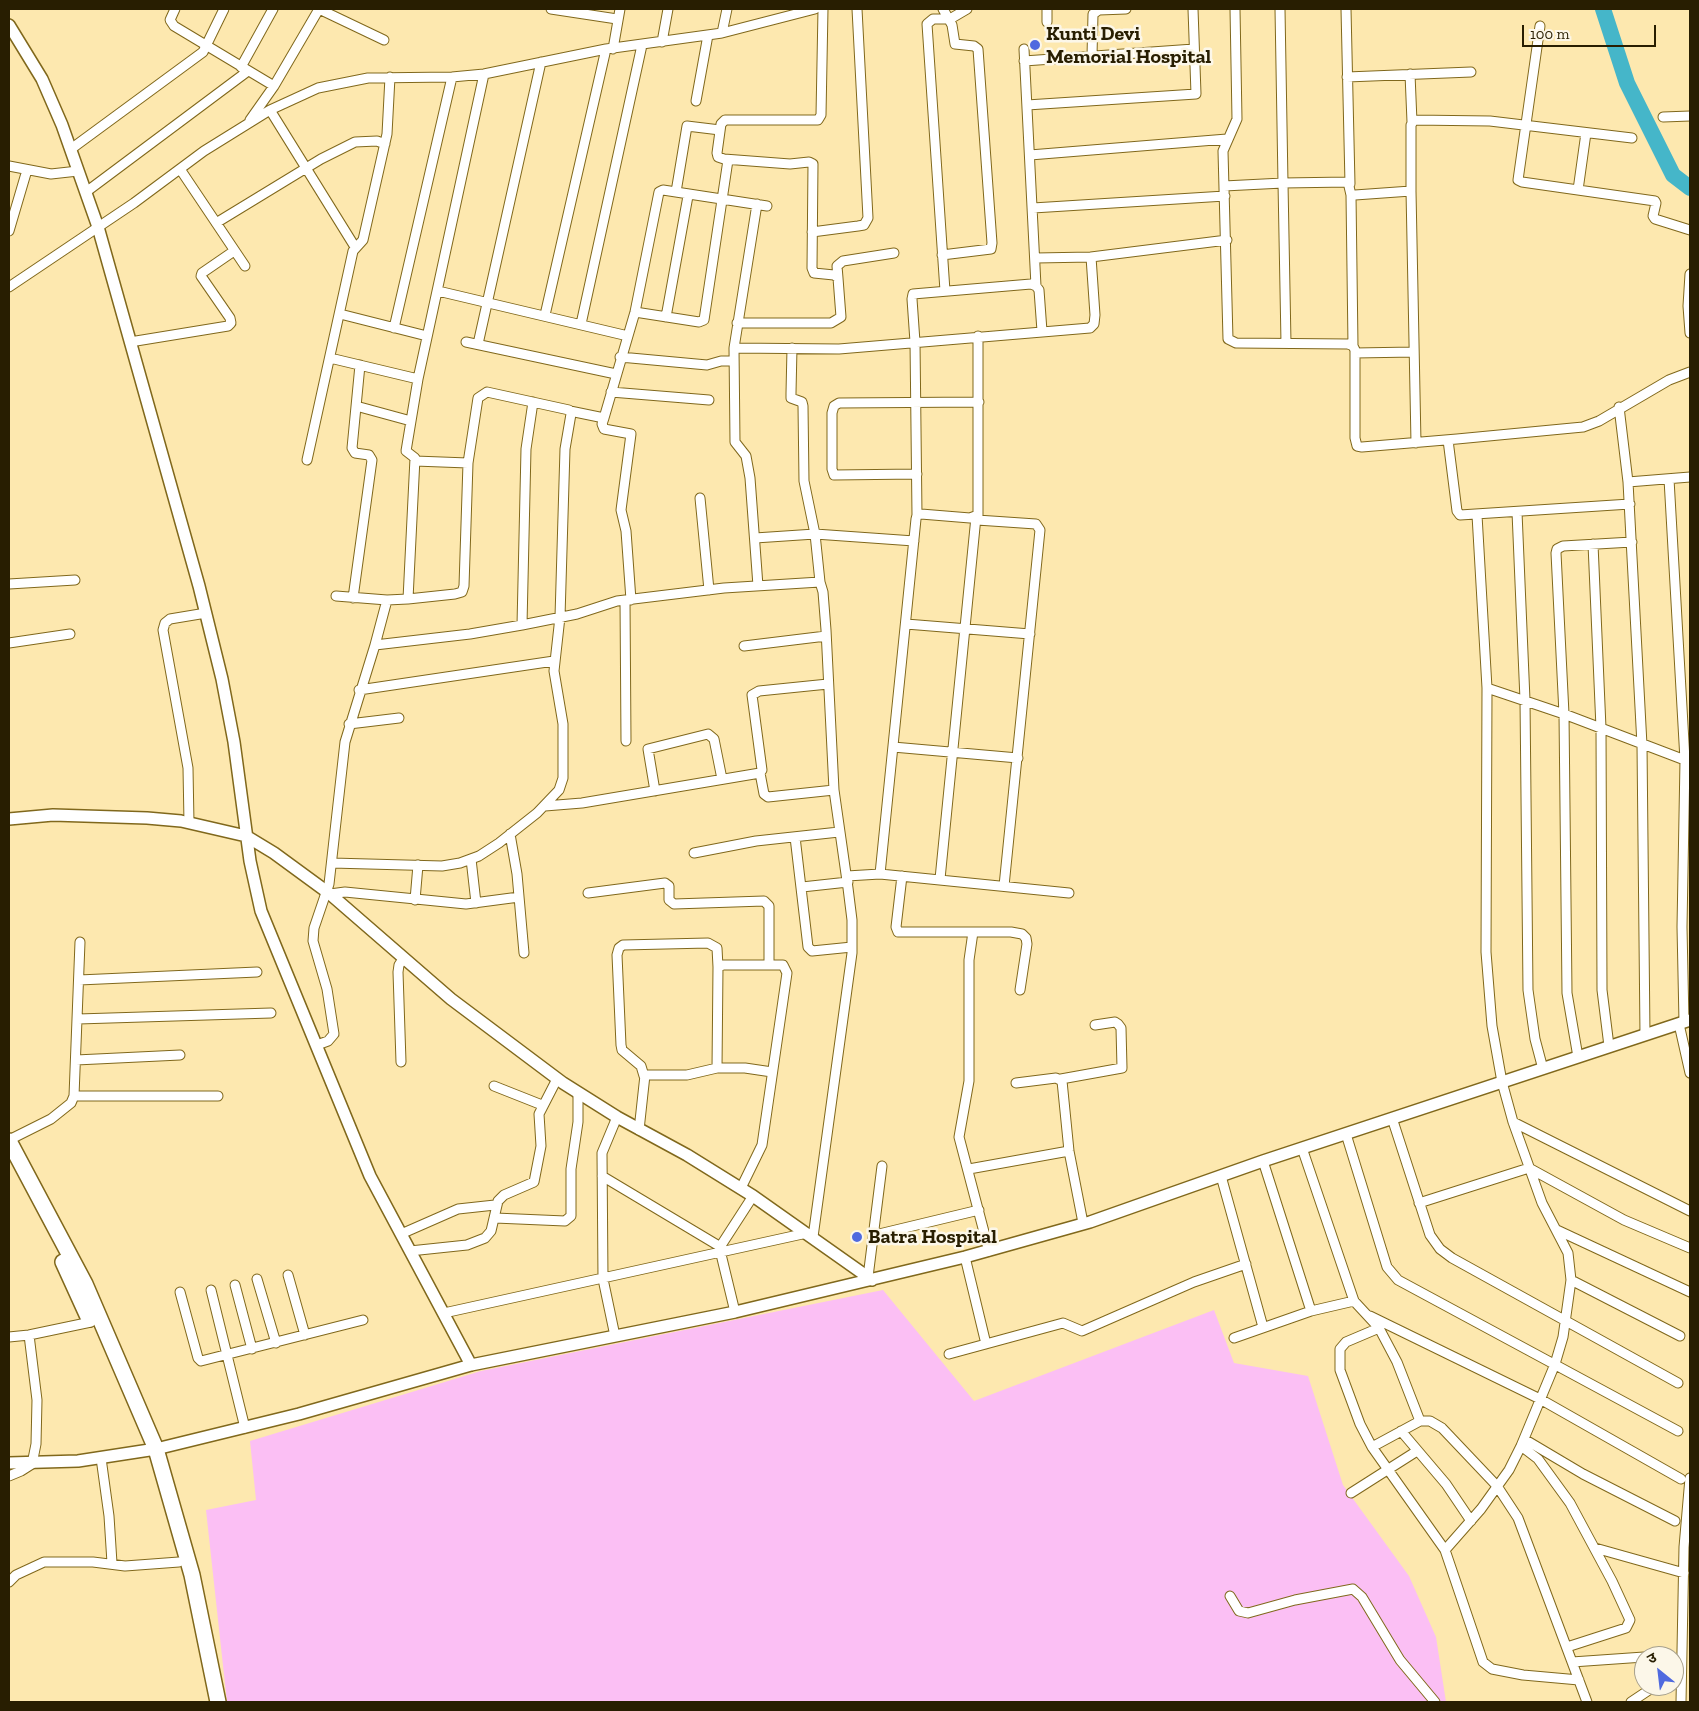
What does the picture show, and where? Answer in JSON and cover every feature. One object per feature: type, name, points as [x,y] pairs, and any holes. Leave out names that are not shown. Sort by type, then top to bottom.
[{"type":"main road","points":[[9,1143],[85,1284],[151,1450],[192,1575],[218,1702]]},
{"type":"main road","points":[[9,1161],[59,1252],[151,1450],[211,1702]]},
{"type":"street","points":[[175,9],[170,23],[205,47],[274,86]]},
{"type":"street","points":[[71,149],[198,56],[205,47],[224,9]]},
{"type":"street","points":[[86,192],[245,69],[274,9]]},
{"type":"street","points":[[249,122],[274,86],[319,9],[384,40]]},
{"type":"street","points":[[551,9],[617,20]]},
{"type":"street","points":[[545,316],[620,9]]},
{"type":"street","points":[[662,42],[668,9]]},
{"type":"street","points":[[722,33],[726,9]]},
{"type":"street","points":[[9,287],[249,122],[318,88],[368,78],[452,77],[484,74],[610,49],[722,33],[784,13],[815,9]]},
{"type":"street","points":[[822,9],[821,115],[818,120],[729,119],[721,124],[716,152],[718,157],[728,160],[790,164],[809,162],[814,164],[812,232],[814,273],[834,275],[838,278]]},
{"type":"street","points":[[812,232],[864,225],[868,218],[857,9]]},
{"type":"street","points":[[942,255],[992,247],[978,49],[974,46],[955,44],[950,19],[943,9]]},
{"type":"street","points":[[945,291],[928,24],[933,19],[950,19],[967,9]]},
{"type":"street","points":[[1047,9],[1047,22]]},
{"type":"street","points":[[1092,56],[1092,16],[1094,11],[1126,9]]},
{"type":"street","points":[[1027,105],[1191,96],[1196,94],[1193,9]]},
{"type":"street","points":[[1235,9],[1237,118],[1223,151],[1227,240],[1228,339],[1236,343],[1348,344],[1354,350],[1414,352]]},
{"type":"street","points":[[1280,9],[1286,343]]},
{"type":"street","points":[[1346,9],[1355,438],[1357,446],[1416,443],[1583,427],[1599,421],[1619,407],[1669,380],[1690,372]]},
{"type":"street","points":[[9,25],[42,80],[71,149],[98,226],[206,613],[222,679],[234,742],[246,836],[261,911],[370,1176],[471,1365]]},
{"type":"street","points":[[1540,26],[1518,180],[1655,201],[1653,216],[1655,219],[1690,230]]},
{"type":"street","points":[[696,101],[708,35]]},
{"type":"street","points":[[581,324],[642,45]]},
{"type":"street","points":[[1024,49],[1036,286],[1039,290],[1042,331]]},
{"type":"street","points":[[1024,61],[1194,49]]},
{"type":"street","points":[[478,344],[541,62]]},
{"type":"street","points":[[1347,77],[1472,72]]},
{"type":"street","points":[[408,599],[415,461],[414,456],[406,451],[418,379],[484,74]]},
{"type":"street","points":[[1410,74],[1416,443]]},
{"type":"street","points":[[307,460],[355,247],[363,240],[385,144],[390,77]]},
{"type":"street","points":[[394,328],[452,77]]},
{"type":"street","points":[[270,110],[355,247]]},
{"type":"street","points":[[1663,117],[1690,116]]},
{"type":"street","points":[[1412,122],[1490,121],[1632,138]]},
{"type":"street","points":[[676,192],[687,126],[720,130]]},
{"type":"street","points":[[1578,190],[1586,133]]},
{"type":"street","points":[[1030,155],[1227,139]]},
{"type":"street","points":[[216,223],[355,142],[377,141],[385,144]]},
{"type":"street","points":[[635,312],[699,322],[704,320],[728,160]]},
{"type":"street","points":[[9,166],[60,174],[78,170]]},
{"type":"street","points":[[180,168],[245,266]]},
{"type":"street","points":[[9,231],[27,170]]},
{"type":"street","points":[[1224,186],[1344,181],[1350,184]]},
{"type":"street","points":[[626,741],[627,536],[621,510],[632,438],[628,432],[604,429],[602,424],[620,357],[635,312],[659,192],[663,190],[688,196],[767,206]]},
{"type":"street","points":[[1351,194],[1411,191]]},
{"type":"street","points":[[666,317],[688,196]]},
{"type":"street","points":[[1033,208],[1225,196]]},
{"type":"street","points":[[757,204],[737,323],[734,361],[735,442],[746,456],[758,586]]},
{"type":"street","points":[[1036,258],[1091,257],[1227,240]]},
{"type":"street","points":[[130,342],[228,326],[231,323],[230,318],[201,276],[202,273],[234,251]]},
{"type":"street","points":[[737,323],[838,321],[841,318],[837,266],[843,261],[894,253]]},
{"type":"street","points":[[734,348],[839,349],[1090,328],[1094,324],[1091,257]]},
{"type":"street","points":[[1690,274],[1690,333]]},
{"type":"street","points":[[880,874],[917,516],[913,294],[1036,286]]},
{"type":"street","points":[[438,291],[628,336]]},
{"type":"street","points":[[340,314],[427,336]]},
{"type":"street","points":[[940,879],[977,519],[978,336]]},
{"type":"street","points":[[466,342],[616,374]]},
{"type":"street","points":[[792,348],[791,393],[792,398],[802,402],[803,406],[804,481],[815,534],[820,582],[823,592],[834,790],[852,920],[852,947],[810,1235]]},
{"type":"street","points":[[620,357],[706,365],[721,361],[734,361]]},
{"type":"street","points":[[330,358],[418,379]]},
{"type":"street","points":[[353,598],[372,460],[369,455],[355,453],[352,448],[360,365]]},
{"type":"street","points":[[336,596],[387,600],[462,592],[464,586],[468,463],[474,413],[478,398],[481,395],[487,392],[604,418]]},
{"type":"street","points":[[611,392],[675,399],[709,400]]},
{"type":"street","points":[[522,625],[526,449],[533,402]]},
{"type":"street","points":[[917,474],[842,476],[834,474],[832,469],[832,413],[834,406],[839,403],[979,402]]},
{"type":"street","points":[[356,406],[411,421]]},
{"type":"street","points":[[1619,407],[1630,504],[1642,745],[1645,1035]]},
{"type":"street","points":[[332,863],[442,866],[471,859],[510,834],[545,806],[559,790],[563,778],[563,724],[554,672],[554,661],[560,617],[565,449],[570,411]]},
{"type":"street","points":[[1448,440],[1457,512],[1464,516],[1630,504]]},
{"type":"street","points":[[415,461],[468,463]]},
{"type":"street","points":[[1628,482],[1690,477]]},
{"type":"street","points":[[1669,479],[1687,761],[1684,1022],[1690,1073]]},
{"type":"street","points":[[700,498],[709,590]]},
{"type":"street","points":[[1517,512],[1524,700],[1528,990],[1535,1039],[1543,1069]]},
{"type":"street","points":[[1445,1550],[1471,1521],[1509,1470],[1523,1442],[1555,1364],[1565,1320],[1571,1280],[1568,1253],[1542,1203],[1513,1122],[1502,1082],[1492,1026],[1486,952],[1487,688],[1477,515]]},
{"type":"street","points":[[917,516],[1036,524],[1039,527],[1018,758],[1004,886]]},
{"type":"street","points":[[755,538],[815,534],[914,541]]},
{"type":"street","points":[[1578,1057],[1567,993],[1564,714],[1556,553],[1557,549],[1563,546],[1632,542]]},
{"type":"street","points":[[1593,544],[1601,728],[1602,990],[1609,1046]]},
{"type":"street","points":[[9,584],[75,580]]},
{"type":"street","points":[[375,645],[470,634],[522,625],[628,600],[709,590],[820,582]]},
{"type":"street","points":[[317,1045],[328,1041],[334,1034],[327,989],[312,941],[320,904],[328,893],[336,807],[349,724],[375,645],[387,600]]},
{"type":"street","points":[[189,823],[188,768],[163,630],[165,623],[170,619],[206,613]]},
{"type":"street","points":[[906,624],[1030,634]]},
{"type":"street","points":[[9,643],[70,634]]},
{"type":"street","points":[[744,646],[826,636]]},
{"type":"street","points":[[359,690],[554,661]]},
{"type":"street","points":[[828,684],[759,691],[752,695],[764,794],[768,797],[834,790]]},
{"type":"street","points":[[1487,688],[1564,714],[1687,761]]},
{"type":"street","points":[[349,724],[399,718]]},
{"type":"street","points":[[655,790],[648,749],[708,734],[714,738],[722,779]]},
{"type":"street","points":[[893,747],[1018,758]]},
{"type":"street","points":[[545,806],[582,803],[760,773]]},
{"type":"street","points":[[9,819],[53,815],[113,816],[189,823],[246,836],[274,853],[328,893],[452,999],[578,1093],[616,1117],[687,1155],[741,1188],[870,1279]]},
{"type":"street","points":[[694,853],[756,841],[840,832]]},
{"type":"street","points":[[510,834],[519,897],[524,952]]},
{"type":"street","points":[[795,837],[810,950],[852,947]]},
{"type":"street","points":[[471,859],[476,904]]},
{"type":"street","points":[[415,900],[418,865]]},
{"type":"street","points":[[802,887],[880,874],[1069,893]]},
{"type":"street","points":[[902,876],[896,927],[898,932],[1011,932],[1022,934],[1026,938],[1020,990]]},
{"type":"street","points":[[588,893],[665,883],[669,886],[669,900],[674,904],[764,901],[768,906],[769,965]]},
{"type":"street","points":[[328,893],[345,892],[415,900],[476,904],[519,897]]},
{"type":"street","points":[[973,932],[969,960],[969,1082],[958,1137],[989,1251]]},
{"type":"street","points":[[9,1143],[51,1119],[71,1103],[74,1096],[80,942]]},
{"type":"street","points":[[639,1130],[644,1076],[641,1066],[622,1050],[617,955],[622,945],[708,943],[717,948],[717,1068]]},
{"type":"street","points":[[401,1062],[398,972],[403,959]]},
{"type":"street","points":[[718,967],[723,965],[783,966],[787,973],[762,1145],[741,1188]]},
{"type":"street","points":[[79,980],[256,972]]},
{"type":"street","points":[[78,1020],[271,1013]]},
{"type":"street","points":[[1016,1084],[1060,1079],[1122,1068],[1120,1028],[1118,1024],[1115,1022],[1095,1025]]},
{"type":"street","points":[[9,1463],[32,1464],[101,1458],[151,1450],[245,1428],[471,1365],[735,1312],[989,1251],[1083,1224],[1263,1161],[1684,1022]]},
{"type":"street","points":[[76,1060],[180,1055]]},
{"type":"street","points":[[644,1076],[650,1074],[687,1075],[717,1068],[745,1068],[772,1072]]},
{"type":"street","points":[[401,1234],[458,1209],[495,1205],[504,1196],[532,1184],[536,1179],[541,1146],[538,1122],[542,1105],[557,1078]]},
{"type":"street","points":[[1060,1079],[1069,1151],[1083,1224]]},
{"type":"street","points":[[494,1086],[542,1105]]},
{"type":"street","points":[[495,1218],[565,1221],[571,1216],[571,1169],[577,1132],[578,1093]]},
{"type":"street","points":[[74,1096],[218,1096]]},
{"type":"street","points":[[615,1336],[603,1279],[602,1153],[616,1117]]},
{"type":"street","points":[[1392,1118],[1430,1235],[1440,1249],[1459,1262],[1678,1383]]},
{"type":"street","points":[[1513,1122],[1690,1211]]},
{"type":"street","points":[[1346,1134],[1386,1267],[1391,1274],[1398,1280],[1678,1431]]},
{"type":"street","points":[[1302,1148],[1354,1301],[1370,1316],[1379,1328],[1397,1362],[1420,1421]]},
{"type":"street","points":[[968,1169],[1069,1151]]},
{"type":"street","points":[[1263,1161],[1311,1311]]},
{"type":"street","points":[[870,1279],[882,1166]]},
{"type":"street","points":[[1419,1203],[1529,1168],[1624,1220],[1690,1248]]},
{"type":"street","points":[[602,1176],[720,1250],[735,1312]]},
{"type":"street","points":[[1221,1176],[1263,1327]]},
{"type":"street","points":[[720,1250],[753,1196]]},
{"type":"street","points":[[410,1251],[472,1243],[485,1238],[491,1231],[495,1218],[495,1205]]},
{"type":"street","points":[[875,1235],[979,1210]]},
{"type":"street","points":[[1557,1230],[1690,1292]]},
{"type":"street","points":[[444,1313],[603,1279],[720,1250],[810,1235]]},
{"type":"street","points":[[965,1257],[986,1344]]},
{"type":"street","points":[[949,1354],[1063,1323],[1082,1331],[1194,1282],[1246,1264]]},
{"type":"street","points":[[288,1275],[305,1335]]},
{"type":"street","points":[[257,1279],[276,1343]]},
{"type":"street","points":[[1571,1280],[1680,1336]]},
{"type":"street","points":[[235,1285],[252,1349]]},
{"type":"street","points":[[211,1290],[245,1428]]},
{"type":"street","points":[[180,1292],[198,1358],[204,1361],[363,1320]]},
{"type":"street","points":[[1234,1338],[1311,1311],[1354,1301]]},
{"type":"street","points":[[1370,1316],[1540,1399],[1686,1478],[1681,1702]]},
{"type":"street","points":[[9,1337],[29,1335],[91,1322]]},
{"type":"street","points":[[1379,1328],[1346,1342],[1340,1349],[1339,1359],[1360,1424],[1372,1446],[1445,1550],[1483,1662],[1487,1667],[1523,1675],[1579,1680]]},
{"type":"street","points":[[9,1476],[32,1464],[37,1428],[37,1400],[29,1335]]},
{"type":"street","points":[[1372,1446],[1420,1421],[1430,1421],[1442,1428],[1497,1486],[1518,1518],[1587,1702]]},
{"type":"street","points":[[1402,1431],[1446,1484],[1471,1521]]},
{"type":"street","points":[[1523,1442],[1675,1521]]},
{"type":"street","points":[[1523,1442],[1554,1478],[1612,1581],[1630,1620],[1630,1624],[1626,1628],[1567,1647]]},
{"type":"street","points":[[1351,1493],[1417,1451]]},
{"type":"street","points":[[101,1458],[109,1516],[112,1563]]},
{"type":"street","points":[[1594,1548],[1684,1573]]},
{"type":"street","points":[[9,1582],[16,1575],[44,1562],[112,1563],[138,1566],[179,1562]]},
{"type":"street","points":[[1230,1596],[1239,1611],[1248,1613],[1295,1600],[1353,1588],[1362,1597],[1400,1660],[1435,1702]]},
{"type":"street","points":[[1572,1662],[1634,1658]]},
{"type":"street","points":[[1631,1702],[1642,1696]]},
{"type":"shaded area","points":[[883,1290],[974,1401],[1214,1310],[1234,1363],[1308,1376],[1343,1485],[1409,1576],[1436,1637],[1446,1702],[227,1702],[206,1510],[256,1500],[250,1441],[481,1371]]},
{"type":"waterway","points":[[1603,9],[1627,83],[1673,175],[1690,188]]},
{"type":"place","name":"Kunti Devi Memorial Hospital","points":[[1035,45]]},
{"type":"place","name":"Batra Hospital","points":[[857,1237]]}]
